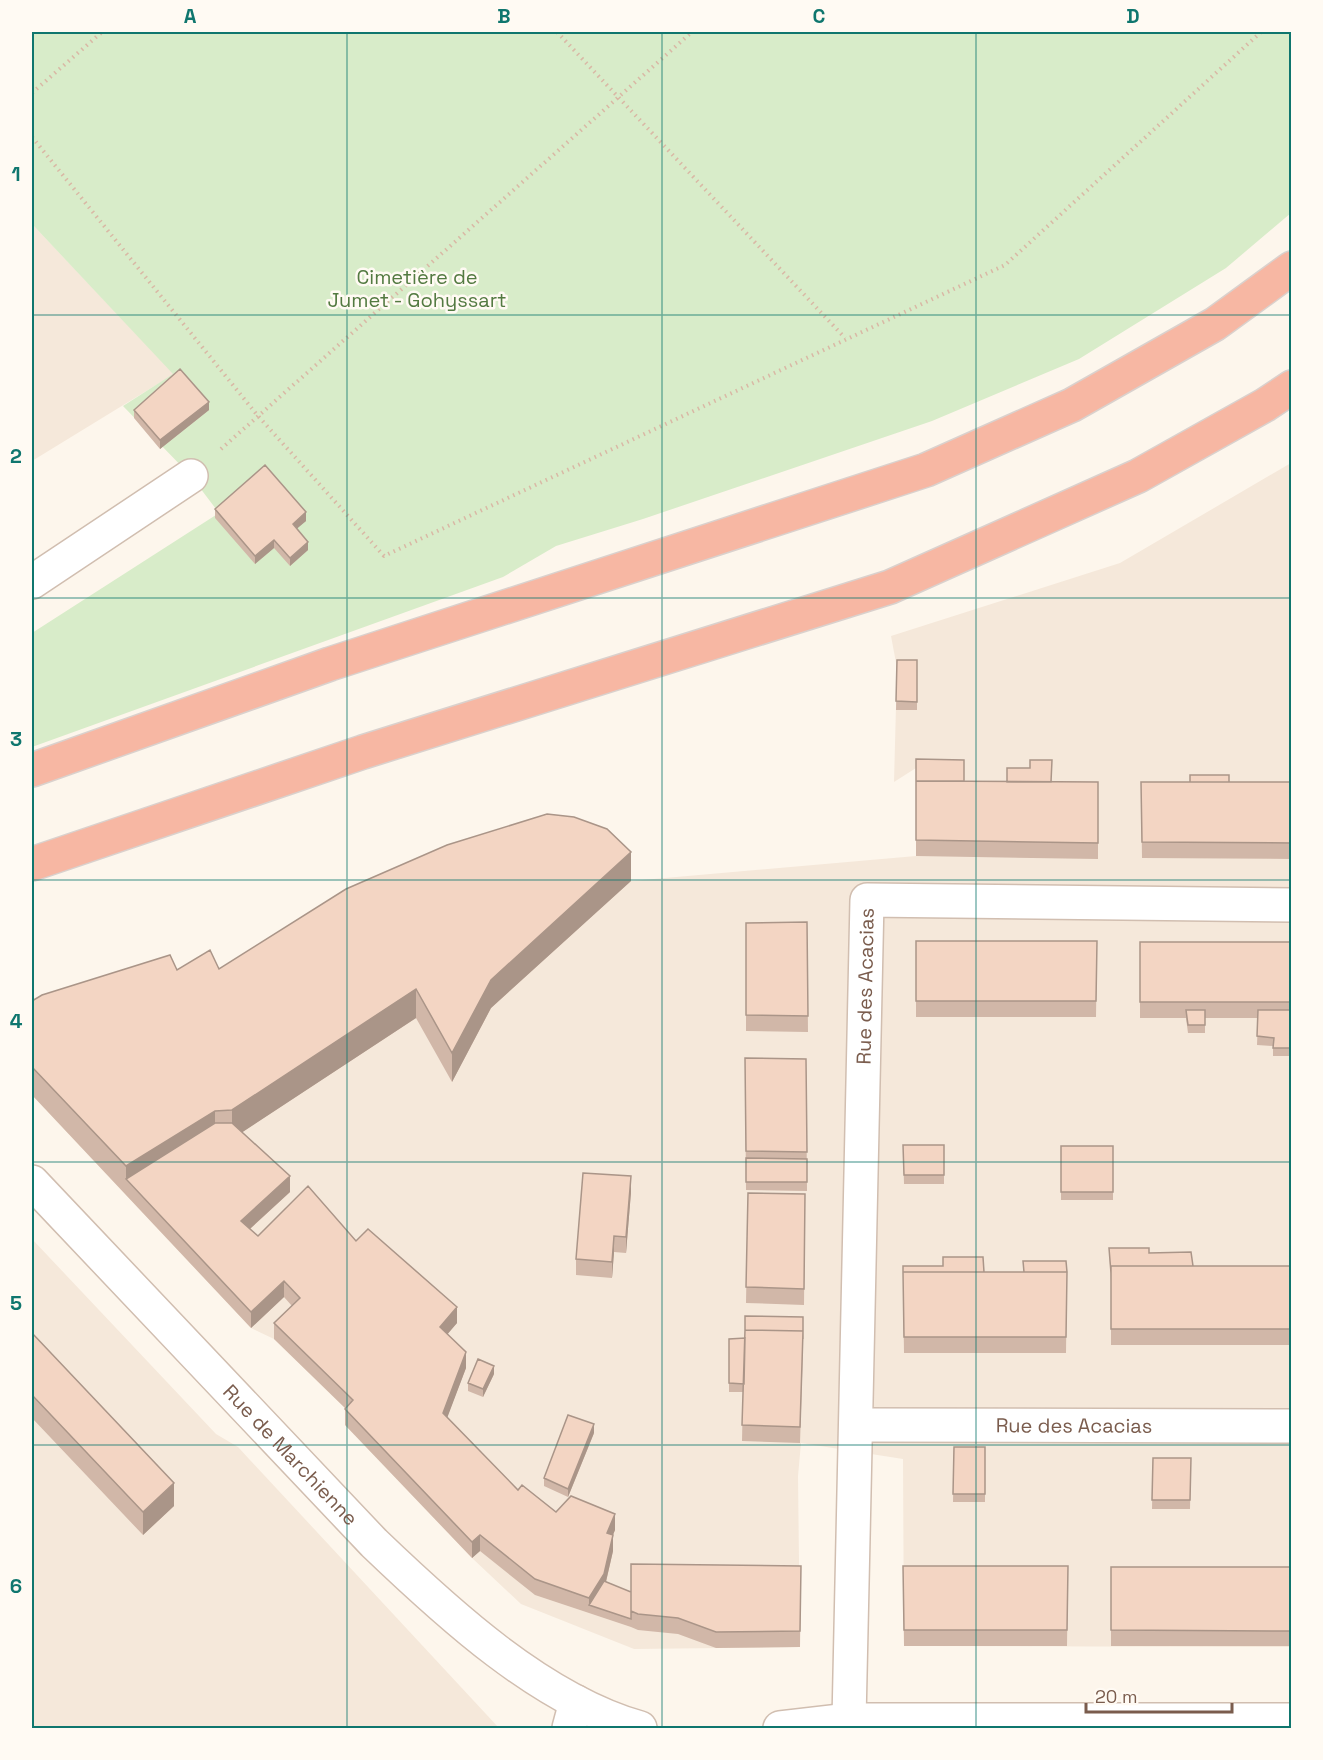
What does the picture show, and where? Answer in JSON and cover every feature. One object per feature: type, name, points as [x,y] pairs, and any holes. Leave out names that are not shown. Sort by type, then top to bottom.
[{"type":"highway","points":[[32,770],[330,664],[926,470],[1072,405],[1215,324],[1292,268]]},
{"type":"highway","points":[[32,864],[363,752],[890,587],[1138,476],[1265,405],[1292,387]]},
{"type":"street","points":[[32,582],[191,476]]},
{"type":"street","name":"Rue des Acacias","points":[[849,1720],[867,900],[1292,905]]},
{"type":"street","name":"Rue de Marchienne","points":[[32,1182],[388,1557],[572,1715],[640,1728]]},
{"type":"street","name":"Rue des Acacias","points":[[856,1425],[1292,1426]]},
{"type":"street","points":[[780,1728],[849,1720],[1292,1720]]},
{"type":"path","points":[[32,93],[102,32]]},
{"type":"path","points":[[557,32],[845,338]]},
{"type":"path","points":[[191,476],[692,32]]},
{"type":"path","points":[[32,137],[258,416],[384,556],[1005,265],[1261,32]]},
{"type":"shaded area","points":[[32,224],[174,374],[32,461]]},
{"type":"shaded area","points":[[1291,463],[1291,1647],[904,1646],[903,1459],[801,1443],[798,1476],[800,1647],[634,1649],[521,1604],[472,1558],[345,1425],[353,1416],[274,1339],[251,1328],[32,1095],[32,1030],[607,858],[631,881],[916,856],[916,768],[894,782],[897,668],[891,636],[1120,563]]},
{"type":"shaded area","points":[[32,1239],[216,1434],[238,1447],[499,1728],[32,1728]]},
{"type":"green space","name":"Cimetière de Jumet - Gohyssart","points":[[32,32],[1291,32],[1291,213],[1226,268],[1079,359],[932,421],[643,519],[556,546],[503,577],[32,747],[32,633],[219,513],[191,476],[123,406],[173,374],[32,224]]},
{"type":"building","points":[[180,369],[209,402],[160,440],[134,410]]},
{"type":"building","points":[[265,465],[306,512],[293,524],[308,542],[290,558],[274,540],[255,556],[215,509]]},
{"type":"building","points":[[897,660],[917,660],[917,702],[896,701]]},
{"type":"building","points":[[916,759],[964,760],[964,781],[916,781]]},
{"type":"building","points":[[1030,760],[1052,760],[1051,782],[1007,782],[1007,768],[1030,768]]},
{"type":"building","points":[[1190,775],[1229,775],[1229,782],[1190,782]]},
{"type":"building","points":[[916,781],[1098,782],[1098,843],[916,840]]},
{"type":"building","points":[[1141,782],[1292,782],[1292,843],[1142,842]]},
{"type":"building","points":[[547,814],[574,817],[607,829],[631,852],[491,980],[452,1053],[416,989],[232,1110],[215,1111],[126,1166],[32,1067],[32,1001],[42,995],[170,955],[177,970],[210,950],[219,969],[346,889],[447,845]]},
{"type":"building","points":[[807,922],[808,1016],[746,1015],[746,923]]},
{"type":"building","points":[[916,941],[1097,941],[1096,1001],[916,1001]]},
{"type":"building","points":[[1140,942],[1292,942],[1292,1002],[1140,1002]]},
{"type":"building","points":[[1186,1010],[1205,1010],[1205,1025],[1188,1025]]},
{"type":"building","points":[[1258,1010],[1292,1010],[1292,1048],[1273,1048],[1274,1038],[1257,1036]]},
{"type":"building","points":[[745,1058],[806,1059],[807,1152],[746,1151]]},
{"type":"building","points":[[215,1123],[232,1123],[290,1176],[241,1221],[258,1236],[308,1186],[356,1241],[368,1229],[457,1307],[440,1327],[466,1352],[443,1413],[518,1490],[522,1485],[556,1512],[571,1496],[615,1514],[607,1533],[613,1535],[604,1574],[589,1598],[535,1579],[480,1535],[472,1542],[345,1409],[353,1400],[274,1323],[300,1298],[284,1281],[251,1312],[126,1179]]},
{"type":"building","points":[[903,1145],[944,1145],[944,1175],[904,1175]]},
{"type":"building","points":[[1061,1146],[1113,1146],[1113,1192],[1061,1192]]},
{"type":"building","points":[[746,1158],[807,1159],[807,1182],[746,1182]]},
{"type":"building","points":[[583,1173],[631,1176],[626,1237],[614,1236],[612,1262],[576,1259]]},
{"type":"building","points":[[748,1193],[805,1194],[804,1289],[746,1287]]},
{"type":"building","points":[[1109,1248],[1149,1248],[1149,1253],[1191,1252],[1193,1266],[1111,1266],[1111,1273]]},
{"type":"building","points":[[943,1257],[983,1257],[984,1272],[903,1272],[903,1266],[943,1266]]},
{"type":"building","points":[[1023,1261],[1066,1261],[1067,1272],[1024,1272]]},
{"type":"building","points":[[1111,1266],[1292,1266],[1292,1329],[1111,1329]]},
{"type":"building","points":[[903,1272],[1067,1272],[1066,1337],[904,1337]]},
{"type":"building","points":[[745,1316],[803,1317],[803,1331],[745,1330]]},
{"type":"building","points":[[745,1330],[803,1331],[800,1427],[742,1425]]},
{"type":"building","points":[[32,1333],[174,1483],[143,1512],[32,1395]]},
{"type":"building","points":[[745,1338],[744,1384],[729,1383],[729,1339]]},
{"type":"building","points":[[478,1359],[494,1366],[483,1389],[468,1383]]},
{"type":"building","points":[[568,1415],[594,1424],[568,1489],[544,1478]]},
{"type":"building","points":[[954,1447],[985,1447],[985,1494],[953,1494]]},
{"type":"building","points":[[1153,1458],[1191,1458],[1190,1500],[1152,1500]]},
{"type":"building","points":[[631,1564],[801,1566],[800,1631],[716,1632],[678,1618],[638,1614],[631,1611]]},
{"type":"building","points":[[903,1566],[1068,1566],[1067,1630],[904,1630]]},
{"type":"building","points":[[1111,1567],[1292,1567],[1292,1631],[1111,1630]]},
{"type":"building","points":[[604,1581],[631,1592],[631,1619],[589,1605]]}]
